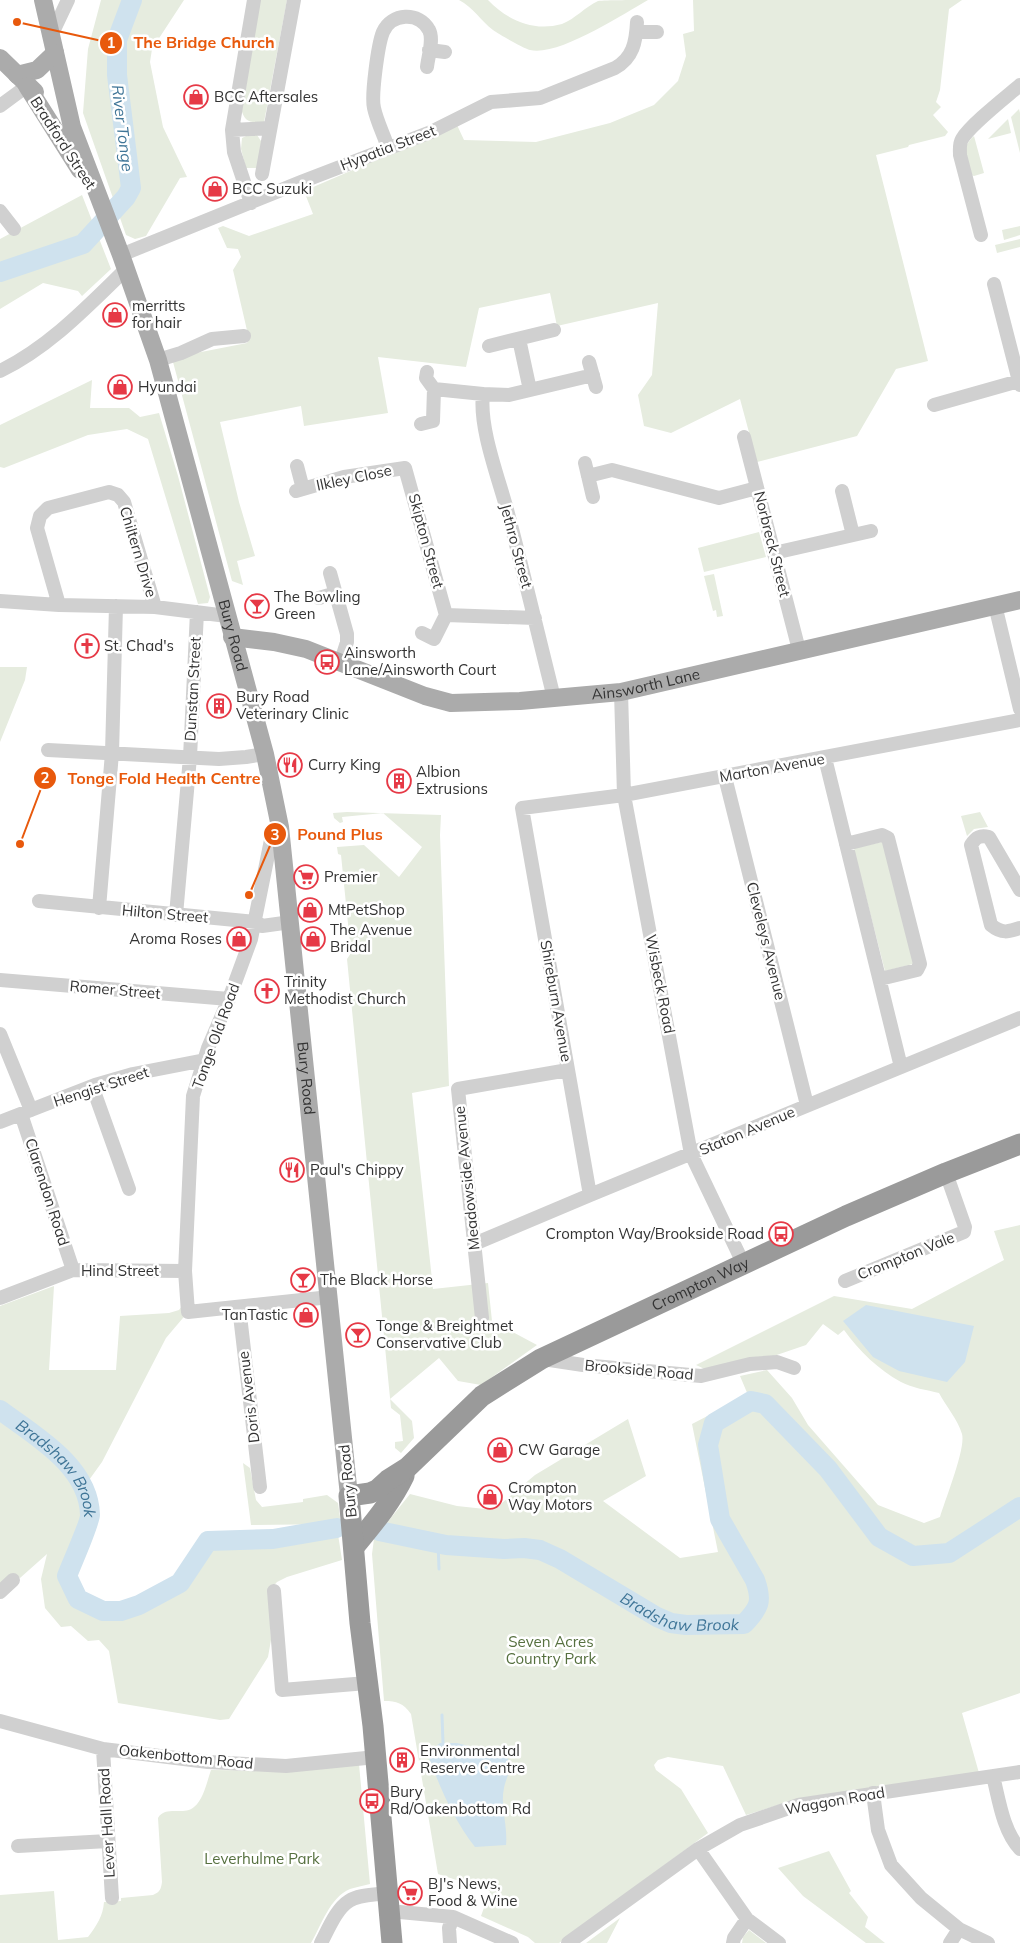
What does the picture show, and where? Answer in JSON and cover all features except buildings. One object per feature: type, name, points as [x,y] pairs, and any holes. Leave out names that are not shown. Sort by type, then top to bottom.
[{"type":"highway","name":"Crompton Way","points":[[350,1504],[374,1492],[407,1468],[482,1396],[541,1359],[846,1216],[1020,1144]]},
{"type":"highway","name":"Crompton Way","points":[[354,1547],[379,1518],[387,1502],[396,1492],[407,1468]]},
{"type":"highway","points":[[350,1504],[371,1508],[387,1502]]},
{"type":"highway","name":"Bury Road","points":[[350,1504],[360,1622],[376,1757],[392,1943]]},
{"type":"main road","points":[[43,0],[72,127],[101,203]]},
{"type":"main road","points":[[22,80],[55,54]]},
{"type":"main road","name":"Bradford Street","points":[[0,58],[72,127]]},
{"type":"main road","name":"Bradford Street","points":[[22,80],[101,203]]},
{"type":"main road","name":"Bury Road","points":[[101,203],[158,360],[265,754],[280,827],[350,1504]]},
{"type":"main road","name":"Ainsworth Lane","points":[[232,637],[274,642],[306,649],[341,661],[425,696],[450,702],[520,701],[621,692],[1020,600]]},
{"type":"main road","points":[[238,660],[274,642]]},
{"type":"street","points":[[51,36],[68,0]]},
{"type":"street","points":[[251,203],[234,152],[232,130],[254,0]]},
{"type":"street","points":[[262,174],[294,0]]},
{"type":"street","points":[[388,148],[373,108],[373,87],[383,32],[391,22],[401,16],[411,16],[421,21],[430,30],[431,40],[427,67]]},
{"type":"street","name":"Hypatia Street","points":[[124,262],[251,203],[431,132],[491,102],[540,98],[615,68],[624,63],[630,54],[636,41],[637,27],[657,32]]},
{"type":"street","points":[[429,50],[445,52]]},
{"type":"street","points":[[0,106],[22,80]]},
{"type":"street","points":[[981,236],[960,155],[962,139],[1020,85]]},
{"type":"street","points":[[232,130],[270,128]]},
{"type":"street","points":[[0,211],[14,229]]},
{"type":"street","points":[[0,371],[44,343],[74,320],[124,262]]},
{"type":"street","points":[[934,404],[1020,383],[994,284]]},
{"type":"street","points":[[488,346],[554,330]]},
{"type":"street","points":[[158,360],[181,353],[212,339],[244,336]]},
{"type":"street","points":[[519,339],[530,390]]},
{"type":"street","points":[[421,424],[433,421],[434,389],[426,378],[427,372]]},
{"type":"street","points":[[434,389],[508,395],[593,375]]},
{"type":"street","name":"Jethro Street","points":[[483,394],[481,408],[554,698]]},
{"type":"street","name":"Norbreck Street","points":[[744,437],[799,650]]},
{"type":"street","name":"Ilkley Close","points":[[297,466],[300,490],[344,476],[405,468]]},
{"type":"street","name":"Skipton Street","points":[[405,468],[446,615]]},
{"type":"street","points":[[593,497],[587,470],[612,470],[719,498],[758,488]]},
{"type":"street","points":[[842,491],[853,535]]},
{"type":"street","name":"Chiltern Drive","points":[[59,605],[37,528],[40,516],[48,508],[109,492],[118,495],[124,502],[155,607]]},
{"type":"street","points":[[774,553],[871,531]]},
{"type":"street","points":[[330,573],[347,634],[347,642],[341,661]]},
{"type":"street","points":[[320,598],[336,593]]},
{"type":"street","points":[[0,601],[59,605],[155,607],[227,616]]},
{"type":"street","points":[[995,605],[1020,709]]},
{"type":"street","points":[[99,908],[112,753],[116,606]]},
{"type":"street","name":"Dunstan Street","points":[[176,915],[190,757],[197,612]]},
{"type":"street","points":[[422,633],[434,640],[446,615],[534,618]]},
{"type":"street","name":"Wisbeck Road","points":[[621,692],[624,795],[691,1154],[744,1265]]},
{"type":"street","name":"Marton Avenue","points":[[522,808],[624,795],[1020,720]]},
{"type":"street","points":[[48,750],[219,759],[246,758],[265,754]]},
{"type":"street","points":[[825,758],[900,1066]]},
{"type":"street","name":"Cleveleys Avenue","points":[[725,777],[807,1105]]},
{"type":"street","name":"Shireburn Avenue","points":[[522,808],[590,1195]]},
{"type":"street","name":"Tonge Old Road","points":[[239,1307],[188,1312],[185,1271],[193,1096],[243,963],[256,922],[271,840],[280,827]]},
{"type":"street","points":[[846,844],[882,835],[888,838],[915,944],[920,964],[917,970],[880,979]]},
{"type":"street","points":[[1020,890],[1015,866],[990,837],[982,835],[975,838],[971,845],[991,926],[998,931],[1007,932],[1020,928]]},
{"type":"street","name":"Hilton Street","points":[[39,901],[256,922],[262,926],[291,922]]},
{"type":"street","name":"Romer Street","points":[[0,980],[229,999]]},
{"type":"street","name":"Staton Avenue","points":[[474,1244],[900,1066],[1020,1018]]},
{"type":"street","name":"Clarendon Road","points":[[0,1034],[26,1112],[73,1270]]},
{"type":"street","name":"Hengist Street","points":[[0,1122],[95,1085],[133,1074],[205,1060]]},
{"type":"street","name":"Meadowside Avenue","points":[[482,1318],[458,1090],[568,1070]]},
{"type":"street","points":[[95,1085],[95,1094],[129,1189]]},
{"type":"street","name":"Crompton Vale","points":[[845,1280],[964,1232],[965,1227],[946,1173]]},
{"type":"street","name":"Hind Street","points":[[1,1294],[73,1270],[185,1271]]},
{"type":"street","points":[[239,1307],[330,1297]]},
{"type":"street","name":"Doris Avenue","points":[[239,1307],[260,1487]]},
{"type":"street","name":"Brookside Road","points":[[541,1359],[583,1365],[701,1376],[750,1364],[777,1362],[794,1368]]},
{"type":"street","points":[[0,1592],[13,1580]]},
{"type":"street","points":[[274,1591],[282,1690],[367,1683]]},
{"type":"street","name":"Oakenbottom Road","points":[[0,1721],[103,1749],[208,1762],[286,1766],[376,1757]]},
{"type":"street","name":"Lever Hall Road","points":[[103,1749],[112,1898]]},
{"type":"street","name":"Waggon Road","points":[[568,1943],[698,1849],[740,1825],[798,1805],[1020,1772]]},
{"type":"street","points":[[993,1776],[1002,1812],[1014,1842],[1020,1849]]},
{"type":"street","points":[[873,1793],[878,1830],[891,1865],[921,1898],[959,1929],[988,1943]]},
{"type":"street","points":[[18,1846],[108,1841]]},
{"type":"street","points":[[698,1849],[747,1919],[779,1943]]},
{"type":"street","points":[[321,1943],[341,1908],[349,1900],[361,1896],[454,1917],[512,1943]]},
{"type":"street","points":[[450,1943],[449,1928],[454,1917]]},
{"type":"street","points":[[733,1943],[734,1938],[747,1919]]},
{"type":"street","points":[[950,1943],[959,1929]]},
{"type":"green space","points":[[101,0],[184,0],[152,49],[150,62],[163,127],[187,177],[180,178],[146,236],[135,239],[126,235],[83,113],[88,49]]},
{"type":"green space","points":[[260,0],[287,0],[264,122],[255,122],[246,119],[241,108]]},
{"type":"green space","points":[[459,0],[488,0],[503,13],[521,22],[531,25],[551,26],[562,24],[598,1],[648,0],[573,41],[557,47],[530,50],[493,30],[469,6]]},
{"type":"green space","points":[[693,0],[962,0],[949,9],[940,90],[936,102],[941,107],[933,115],[948,132],[945,136],[876,155],[928,361],[896,369],[857,436],[757,462],[740,399],[671,433],[644,426],[638,395],[652,375],[658,303],[557,326],[550,293],[479,308],[466,367],[378,357],[388,413],[304,426],[301,406],[220,422],[239,502],[255,556],[237,561],[243,585],[232,581],[173,362],[196,353],[247,343],[249,339],[233,270],[241,257],[238,249],[227,248],[218,228],[223,226],[249,236],[313,214],[304,191],[457,125],[464,140],[536,142],[610,123],[654,105],[678,81],[686,56],[683,34],[694,31]]},
{"type":"green space","points":[[1019,109],[1020,113],[1020,153],[1011,117]]},
{"type":"green space","points":[[1008,119],[1011,133],[988,139]]},
{"type":"green space","points":[[252,133],[257,135],[261,141],[260,168],[246,168],[241,149],[242,138]]},
{"type":"green space","points":[[974,136],[984,173],[974,176],[971,175],[965,154],[967,145]]},
{"type":"green space","points":[[82,195],[111,269],[82,296],[78,291],[43,283],[0,309],[0,239]]},
{"type":"green space","points":[[1020,226],[1020,235],[1004,240],[1002,230]]},
{"type":"green space","points":[[1020,239],[1020,247],[997,253],[995,245]]},
{"type":"green space","points":[[92,380],[90,408],[129,408],[140,417],[159,413],[210,597],[208,603],[198,604],[148,439],[127,429],[88,435],[4,468],[0,467],[0,425]]},
{"type":"green space","points":[[759,532],[766,557],[704,572],[698,548]]},
{"type":"green space","points":[[714,574],[723,616],[717,617],[716,610],[713,611],[704,576]]},
{"type":"green space","points":[[0,667],[27,667],[25,680],[0,742]]},
{"type":"green space","points":[[980,812],[988,827],[974,829],[967,836],[961,816]]},
{"type":"green space","points":[[333,813],[382,813],[342,817],[343,822],[340,823],[334,818]]},
{"type":"green space","points":[[383,813],[441,815],[440,835],[449,1086],[412,1093],[433,1289],[488,1283],[492,1321],[537,1345],[481,1385],[458,1381],[439,1358],[390,1399],[347,959],[351,953],[341,855],[338,854],[337,847],[364,845],[399,877],[422,847]]},
{"type":"green space","points":[[884,843],[914,957],[913,964],[885,971],[854,850],[855,848]]},
{"type":"green space","name":"Seven Acres Country Park","points":[[1020,1225],[1020,1693],[962,1713],[979,1773],[794,1800],[746,1815],[723,1766],[668,1757],[658,1760],[654,1765],[656,1770],[681,1789],[708,1833],[559,1943],[535,1943],[528,1937],[481,1916],[490,1891],[438,1874],[411,1714],[399,1703],[384,1701],[372,1554],[374,1539],[410,1494],[457,1506],[485,1509],[496,1508],[535,1475],[628,1419],[646,1476],[603,1501],[680,1558],[718,1552],[692,1424],[748,1395],[740,1376],[767,1370],[792,1398],[808,1425],[878,1505],[924,1523],[940,1517],[961,1450],[962,1434],[958,1424],[939,1393],[910,1386],[885,1372],[856,1345],[844,1330],[838,1335],[823,1324],[806,1345],[750,1364],[713,1373],[696,1365],[834,1296],[912,1309],[1004,1260],[994,1231]]},
{"type":"green space","points":[[54,1286],[49,1370],[116,1370],[120,1316],[169,1313],[179,1310],[187,1299],[188,1312],[166,1338],[102,1462],[84,1487],[90,1516],[67,1576],[78,1598],[103,1611],[121,1611],[139,1605],[180,1582],[208,1541],[273,1539],[337,1528],[342,1560],[287,1577],[277,1582],[269,1591],[271,1640],[268,1657],[229,1719],[220,1720],[118,1703],[109,1651],[99,1640],[88,1641],[71,1626],[61,1627],[45,1608],[41,1579],[47,1554],[20,1578],[15,1574],[0,1587],[0,1306]]},
{"type":"green space","points":[[390,1399],[412,1421],[414,1438],[401,1453],[395,1448],[395,1442],[403,1441],[400,1415],[391,1408]]},
{"type":"green space","points":[[243,1463],[250,1468],[256,1500],[262,1507],[303,1502],[303,1499],[327,1495],[338,1503],[339,1524],[251,1525]]},
{"type":"green space","name":"Leverhulme Park","points":[[359,1764],[370,1884],[350,1889],[337,1898],[311,1943],[0,1943],[0,1895],[54,1891],[58,1940],[88,1937],[99,1920],[104,1902],[121,1901],[121,1898],[157,1893],[161,1888],[162,1882],[158,1818],[165,1812],[185,1811],[194,1807],[203,1795],[211,1770],[291,1771]]},
{"type":"green space","points":[[829,1851],[851,1891],[849,1893],[868,1917],[865,1927],[885,1943],[866,1943],[803,1896],[778,1868]]},
{"type":"green space","points":[[620,1918],[607,1943],[586,1943]]},
{"type":"green space","points":[[749,1930],[766,1943],[742,1943],[743,1937]]},
{"type":"water","points":[[866,1305],[974,1326],[965,1362],[947,1382],[899,1371],[873,1357],[843,1321]]},
{"type":"water","points":[[440,1743],[457,1743],[505,1755],[508,1759],[510,1767],[503,1795],[506,1845],[475,1847],[461,1826],[443,1793],[429,1758],[433,1749]]},
{"type":"waterway","name":"River Tonge","points":[[0,272],[83,244],[126,197],[131,188],[117,75],[117,40],[132,0]]},
{"type":"waterway","name":"Bradshaw Brook","points":[[379,1531],[446,1545],[540,1550],[560,1559],[657,1617],[671,1623],[686,1625],[744,1624],[756,1609],[759,1594],[755,1580],[720,1519],[708,1445],[714,1423],[751,1401],[765,1404],[828,1469],[879,1537],[913,1556],[949,1553],[1020,1507]]},
{"type":"waterway","name":"Bradshaw Brook","points":[[0,1410],[58,1454],[80,1482],[87,1497],[90,1515],[67,1576],[78,1599],[103,1611],[121,1611],[139,1605],[180,1583],[208,1541],[273,1539],[337,1528]]},
{"type":"waterway","points":[[438,1543],[439,1569]]},
{"type":"waterway","points":[[442,1715],[443,1743]]},
{"type":"place","name":"The Bridge Church","points":[[17,22]]},
{"type":"place","name":"BCC Aftersales","points":[[196,97]]},
{"type":"place","name":"BCC Suzuki","points":[[215,189]]},
{"type":"place","name":"merritts for hair","points":[[115,315]]},
{"type":"place","name":"Hyundai","points":[[120,387]]},
{"type":"place","name":"The Bowling Green","points":[[257,606]]},
{"type":"place","name":"St. Chad's","points":[[87,646]]},
{"type":"place","name":"Ainsworth Lane/Ainsworth Court","points":[[327,662]]},
{"type":"place","name":"Bury Road Veterinary Clinic","points":[[219,706]]},
{"type":"place","name":"Curry King","points":[[290,765]]},
{"type":"place","name":"Albion Extrusions","points":[[399,781]]},
{"type":"place","name":"Tonge Fold Health Centre","points":[[20,844]]},
{"type":"place","name":"Premier","points":[[306,877]]},
{"type":"place","name":"Pound Plus","points":[[249,895]]},
{"type":"place","name":"MtPetShop","points":[[310,910]]},
{"type":"place","name":"Aroma Roses","points":[[239,939]]},
{"type":"place","name":"The Avenue Bridal","points":[[313,939]]},
{"type":"place","name":"Trinity Methodist Church","points":[[267,991]]},
{"type":"place","name":"Paul's Chippy","points":[[292,1170]]},
{"type":"place","name":"Crompton Way/Brookside Road","points":[[781,1234]]},
{"type":"place","name":"The Black Horse","points":[[303,1280]]},
{"type":"place","name":"TanTastic","points":[[306,1315]]},
{"type":"place","name":"Tonge & Breightmet Conservative Club","points":[[358,1335]]},
{"type":"place","name":"CW Garage","points":[[500,1450]]},
{"type":"place","name":"Crompton Way Motors","points":[[490,1497]]},
{"type":"place","name":"Environmental Reserve Centre","points":[[402,1760]]},
{"type":"place","name":"Bury Rd/Oakenbottom Rd","points":[[372,1801]]},
{"type":"place","name":"BJ's News, Food & Wine","points":[[410,1893]]}]
